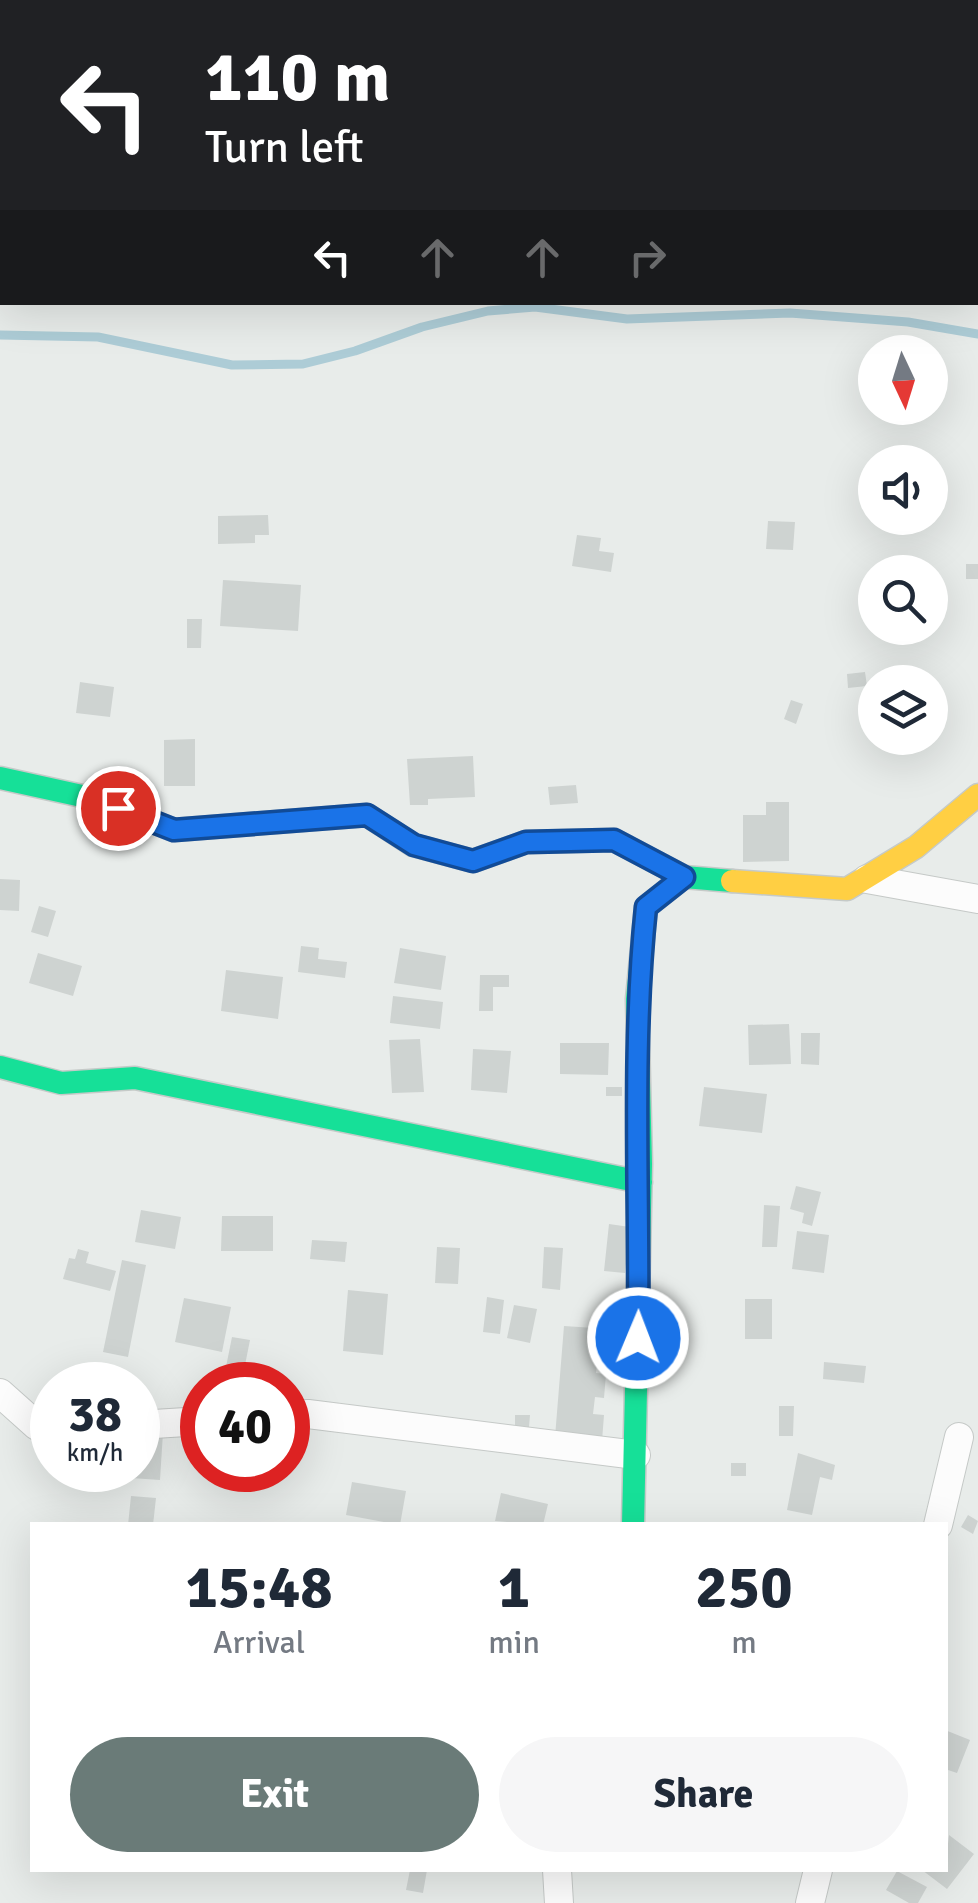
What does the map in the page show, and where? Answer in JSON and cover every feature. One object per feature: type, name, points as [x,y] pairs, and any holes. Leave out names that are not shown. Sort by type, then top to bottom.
[{"type":"street","points":[[0,778],[91,798],[174,830],[367,815],[414,845],[473,861],[526,842],[614,840],[684,877],[847,889],[916,846],[978,796]]},
{"type":"street","points":[[632,1522],[640,1182],[637,999],[646,907],[684,877]]},
{"type":"street","points":[[867,878],[978,899]]},
{"type":"street","points":[[0,1066],[61,1083],[136,1078],[640,1182]]},
{"type":"street","points":[[0,1393],[30,1419]]},
{"type":"street","points":[[310,1414],[636,1456]]},
{"type":"street","points":[[939,1522],[958,1437]]},
{"type":"street","points":[[557,1872],[559,1903]]},
{"type":"street","points":[[810,1903],[818,1872]]},
{"type":"building","points":[[268,515],[269,535],[255,535],[255,543],[218,544],[218,516]]},
{"type":"building","points":[[768,521],[795,522],[793,550],[766,549]]},
{"type":"building","points":[[577,535],[601,538],[599,551],[614,553],[611,572],[572,566]]},
{"type":"building","points":[[966,564],[978,564],[978,579],[966,579]]},
{"type":"building","points":[[223,580],[301,585],[298,631],[220,626]]},
{"type":"building","points":[[187,619],[202,619],[201,648],[187,648]]},
{"type":"building","points":[[858,673],[858,687],[848,688],[847,674]]},
{"type":"building","points":[[80,682],[114,687],[110,717],[76,713]]},
{"type":"building","points":[[791,700],[803,704],[796,724],[784,719]]},
{"type":"building","points":[[195,739],[195,786],[164,786],[164,740]]},
{"type":"building","points":[[473,756],[475,797],[428,799],[428,805],[410,805],[407,759]]},
{"type":"building","points":[[576,785],[578,803],[550,805],[548,787]]},
{"type":"building","points":[[766,802],[789,802],[789,861],[743,862],[743,815],[766,815]]},
{"type":"building","points":[[0,879],[20,880],[19,911],[0,910]]},
{"type":"building","points":[[39,906],[56,911],[48,937],[31,932]]},
{"type":"building","points":[[301,946],[319,948],[318,959],[347,962],[345,978],[298,972]]},
{"type":"building","points":[[400,948],[446,956],[441,990],[394,983]]},
{"type":"building","points":[[38,953],[82,966],[73,996],[29,983]]},
{"type":"building","points":[[226,970],[283,977],[278,1019],[221,1011]]},
{"type":"building","points":[[480,975],[509,975],[509,987],[493,987],[493,1011],[479,1011]]},
{"type":"building","points":[[393,996],[443,1002],[440,1029],[390,1023]]},
{"type":"building","points":[[789,1024],[791,1064],[749,1065],[748,1025]]},
{"type":"building","points":[[801,1033],[820,1033],[819,1065],[801,1064]]},
{"type":"building","points":[[420,1039],[424,1092],[392,1093],[389,1040]]},
{"type":"building","points":[[560,1043],[609,1043],[608,1075],[560,1074]]},
{"type":"building","points":[[473,1049],[511,1051],[507,1093],[471,1090]]},
{"type":"building","points":[[606,1087],[622,1087],[622,1096],[606,1096]]},
{"type":"building","points":[[704,1087],[767,1094],[762,1133],[699,1126]]},
{"type":"building","points":[[796,1186],[821,1192],[812,1226],[802,1223],[804,1213],[790,1209]]},
{"type":"building","points":[[764,1205],[780,1206],[777,1247],[762,1247]]},
{"type":"building","points":[[141,1210],[181,1217],[175,1249],[135,1242]]},
{"type":"building","points":[[222,1216],[273,1216],[273,1251],[221,1251]]},
{"type":"building","points":[[609,1224],[630,1227],[625,1273],[604,1271]]},
{"type":"building","points":[[797,1231],[829,1235],[824,1273],[792,1269]]},
{"type":"building","points":[[312,1240],[347,1242],[345,1262],[310,1259]]},
{"type":"building","points":[[437,1247],[460,1248],[458,1284],[435,1283]]},
{"type":"building","points":[[544,1247],[563,1248],[560,1290],[542,1288]]},
{"type":"building","points":[[78,1249],[89,1252],[86,1263],[116,1271],[110,1291],[63,1279],[69,1258],[75,1259]]},
{"type":"building","points":[[122,1260],[146,1265],[128,1357],[103,1352]]},
{"type":"building","points":[[348,1290],[388,1294],[383,1355],[343,1351]]},
{"type":"building","points":[[487,1297],[504,1300],[500,1334],[483,1332]]},
{"type":"building","points":[[184,1298],[231,1307],[222,1352],[175,1342]]},
{"type":"building","points":[[745,1299],[772,1299],[772,1339],[745,1339]]},
{"type":"building","points":[[514,1305],[537,1309],[530,1343],[507,1338]]},
{"type":"building","points":[[564,1326],[609,1329],[607,1357],[598,1356],[596,1373],[606,1374],[604,1398],[595,1397],[593,1414],[604,1415],[602,1441],[555,1437]]},
{"type":"building","points":[[232,1337],[250,1340],[246,1362],[227,1362]]},
{"type":"building","points":[[824,1362],[866,1366],[864,1383],[823,1379]]},
{"type":"building","points":[[779,1406],[794,1406],[793,1436],[779,1436]]},
{"type":"building","points":[[515,1415],[530,1415],[529,1427],[515,1426]]},
{"type":"building","points":[[160,1432],[163,1432],[160,1480]]},
{"type":"building","points":[[798,1453],[835,1465],[832,1480],[820,1477],[812,1515],[787,1510]]},
{"type":"building","points":[[731,1463],[746,1463],[746,1476],[731,1476]]},
{"type":"building","points":[[352,1482],[406,1491],[401,1522],[346,1515]]},
{"type":"building","points":[[501,1493],[548,1504],[544,1522],[495,1521]]},
{"type":"building","points":[[131,1496],[156,1498],[153,1522],[128,1522]]},
{"type":"building","points":[[968,1515],[978,1521],[973,1534],[961,1527]]},
{"type":"building","points":[[948,1731],[970,1740],[957,1773],[948,1770]]},
{"type":"building","points":[[949,1835],[974,1854],[947,1889],[925,1872],[948,1872]]},
{"type":"building","points":[[410,1872],[427,1872],[423,1893],[406,1890]]},
{"type":"building","points":[[896,1872],[927,1887],[918,1903],[909,1903],[886,1890]]},
{"type":"waterway","points":[[0,335],[98,337],[232,365],[303,364],[355,351],[422,327],[488,311],[535,307],[627,319],[790,313],[908,322],[978,334]]},
{"type":"traffic: fast","points":[[0,778],[91,798],[174,830],[367,815],[413,845],[473,861],[526,842],[614,840],[684,877],[732,881]]},
{"type":"traffic: fast","points":[[633,1522],[641,1164],[637,999],[646,907],[684,877]]},
{"type":"traffic: fast","points":[[0,1067],[61,1083],[135,1078],[641,1182]]},
{"type":"traffic: slow","points":[[732,881],[847,889],[916,847],[978,795]]},
{"type":"route","points":[[118,808],[174,830],[367,815],[414,845],[473,861],[526,842],[614,840],[684,877],[646,907],[637,999],[641,1164],[638,1338]]}]
